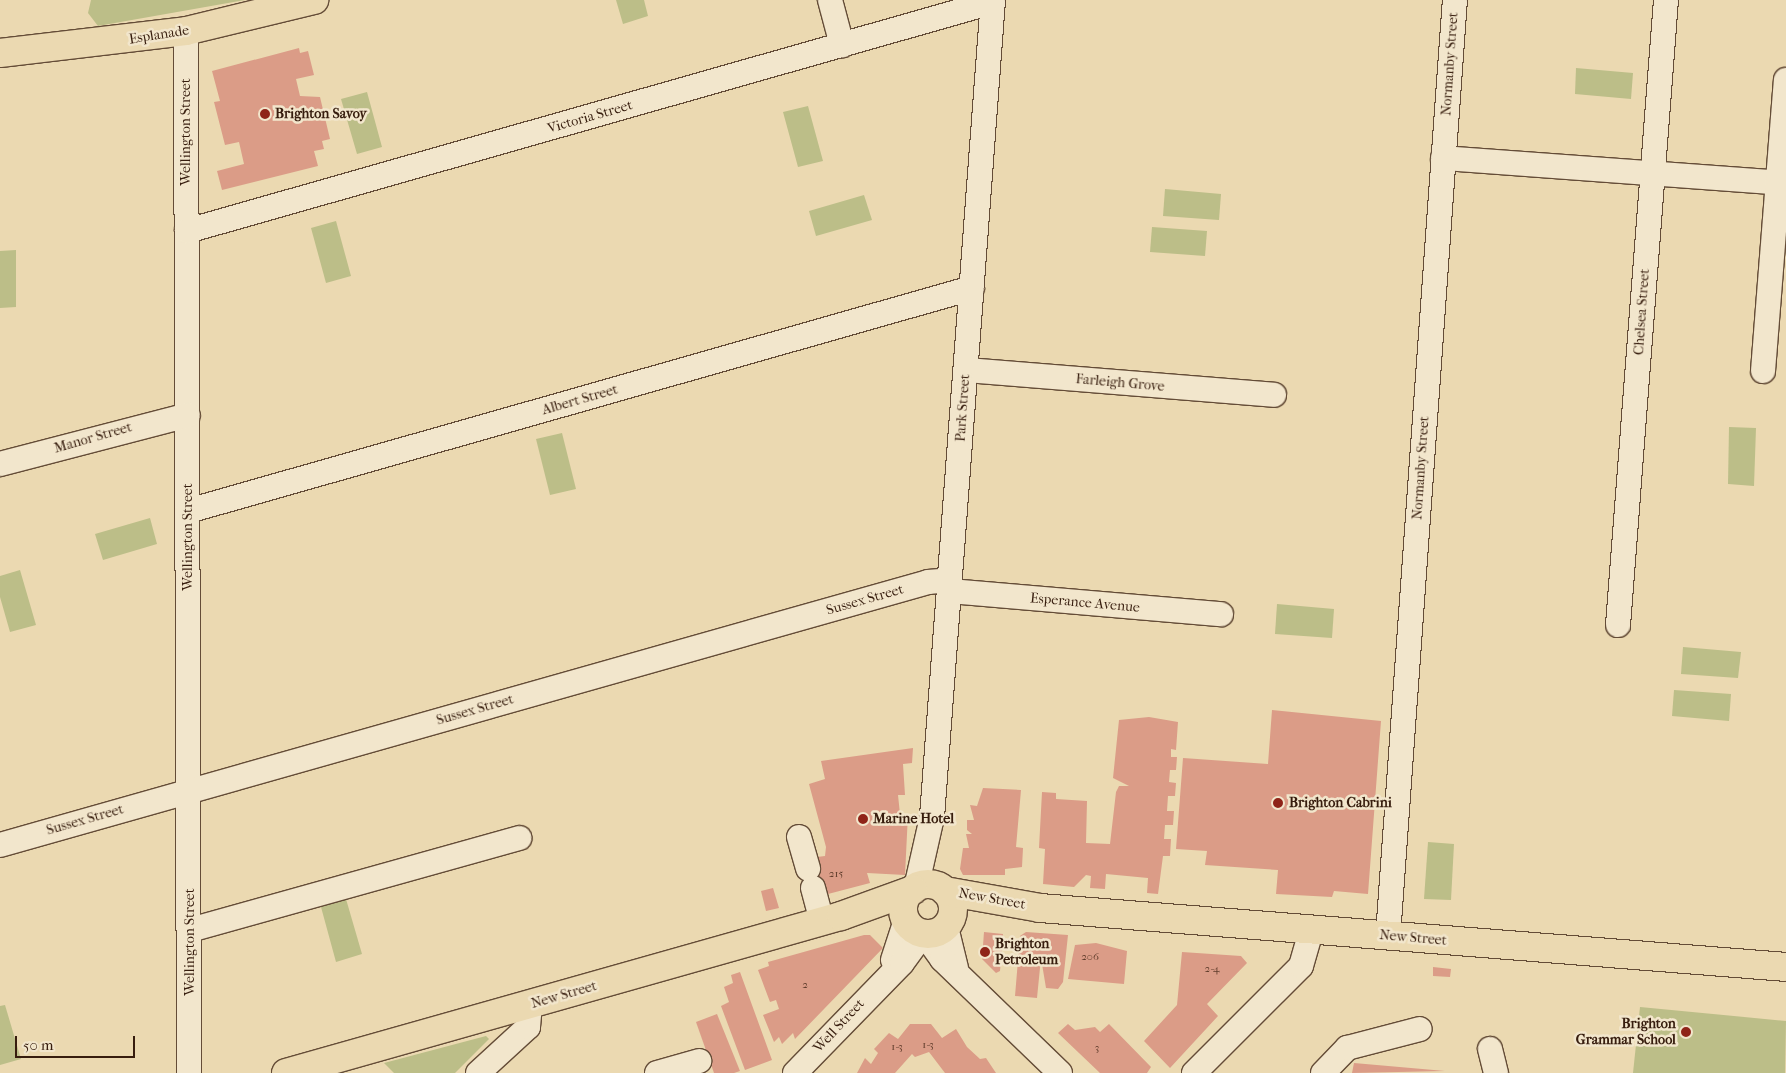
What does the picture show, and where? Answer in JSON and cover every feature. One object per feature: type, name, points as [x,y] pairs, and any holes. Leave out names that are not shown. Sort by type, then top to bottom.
[{"type":"main road","name":"Esplanade","points":[[0,53],[186,31],[314,0]]},
{"type":"main road","name":"New Street","points":[[286,1073],[831,918],[930,884],[944,890],[1040,908],[1786,967]]},
{"type":"main road","points":[[915,889],[905,902],[926,926],[952,903],[944,890]]},
{"type":"main road","name":"New Street","points":[[831,918],[926,926],[967,915],[1040,908]]},
{"type":"street","points":[[830,0],[842,45]]},
{"type":"street","name":"Chelsea Street","points":[[1618,625],[1666,0]]},
{"type":"street","name":"Victoria Street","points":[[187,231],[992,1]]},
{"type":"street","name":"Park Street","points":[[915,889],[932,817],[992,1]]},
{"type":"street","name":"Normanby Street","points":[[1388,936],[1443,158],[1448,1]]},
{"type":"street","name":"Wellington Street","points":[[186,31],[191,1042],[189,1073]]},
{"type":"street","points":[[1763,371],[1782,183],[1786,80]]},
{"type":"street","points":[[1443,158],[1782,183]]},
{"type":"street","name":"Albert Street","points":[[188,511],[972,288]]},
{"type":"street","name":"Farleigh Grove","points":[[966,370],[1274,395]]},
{"type":"street","name":"Manor Street","points":[[0,464],[188,415]]},
{"type":"street","name":"Sussex Street","points":[[0,844],[928,582],[950,585]]},
{"type":"street","name":"Esperance Avenue","points":[[950,585],[1221,614]]},
{"type":"street","name":"Park Street","points":[[932,817],[944,890]]},
{"type":"street","points":[[799,837],[810,879],[831,918]]},
{"type":"street","points":[[190,930],[519,838]]},
{"type":"street","points":[[926,926],[947,945],[964,978]]},
{"type":"street","name":"Well Street","points":[[795,1073],[883,979],[902,964],[926,926]]},
{"type":"street","name":"Well Street","points":[[883,979],[903,938],[926,926]]},
{"type":"street","points":[[1194,1073],[1276,987],[1301,966],[1304,929]]},
{"type":"street","points":[[902,964],[927,959],[964,978],[1060,1073]]},
{"type":"street","points":[[478,1073],[528,1027],[530,1004]]},
{"type":"street","points":[[497,1055],[501,1035],[498,1014]]},
{"type":"street","points":[[1323,1073],[1347,1048],[1420,1028]]},
{"type":"street","name":"Wellington Street","points":[[191,1042],[201,1073]]},
{"type":"street","points":[[1490,1049],[1496,1073]]},
{"type":"street","points":[[656,1073],[699,1061]]},
{"type":"green space","points":[[91,0],[245,0],[98,26],[88,13]]},
{"type":"green space","points":[[616,0],[644,0],[648,16],[623,24]]},
{"type":"green space","points":[[1576,68],[1633,73],[1631,99],[1575,94]]},
{"type":"green space","points":[[367,92],[382,147],[357,154],[341,99]]},
{"type":"green space","points":[[808,106],[823,161],[798,167],[783,112]]},
{"type":"green space","points":[[1165,189],[1221,194],[1219,220],[1163,216]]},
{"type":"green space","points":[[864,195],[872,220],[816,236],[809,211]]},
{"type":"green space","points":[[336,221],[351,276],[326,283],[311,228]]},
{"type":"green space","points":[[1152,227],[1207,231],[1205,256],[1150,252]]},
{"type":"green space","points":[[16,250],[16,307],[0,308],[0,251]]},
{"type":"green space","points":[[1729,427],[1756,428],[1754,486],[1728,484]]},
{"type":"green space","points":[[562,433],[576,489],[550,495],[536,439]]},
{"type":"green space","points":[[150,518],[157,544],[103,560],[95,534]]},
{"type":"green space","points":[[20,570],[36,625],[10,632],[0,597],[0,576]]},
{"type":"green space","points":[[1277,604],[1334,609],[1332,638],[1275,634]]},
{"type":"green space","points":[[1683,647],[1741,652],[1738,678],[1681,674]]},
{"type":"green space","points":[[1674,690],[1731,694],[1729,721],[1672,716]]},
{"type":"green space","points":[[1428,842],[1454,844],[1451,900],[1424,899]]},
{"type":"green space","points":[[346,899],[362,954],[336,962],[321,907]]},
{"type":"green space","points":[[5,1005],[21,1059],[0,1065],[0,1006]]},
{"type":"green space","points":[[1640,1007],[1786,1021],[1785,1073],[1633,1073]]},
{"type":"green space","points":[[486,1036],[489,1039],[455,1073],[394,1073],[384,1063]]},
{"type":"building","points":[[299,48],[300,53],[308,51],[314,75],[296,79],[300,96],[320,97],[330,139],[322,141],[324,149],[314,151],[318,166],[222,190],[217,171],[244,164],[239,142],[225,145],[214,102],[220,101],[212,71]]},
{"type":"building","name":"Brighton Cabrini","points":[[1272,710],[1381,721],[1368,894],[1334,891],[1332,897],[1276,894],[1278,870],[1205,865],[1207,851],[1176,849],[1183,758],[1268,764]]},
{"type":"building","points":[[1149,717],[1178,722],[1176,750],[1171,749],[1171,757],[1177,757],[1176,770],[1170,770],[1169,782],[1176,783],[1175,796],[1168,796],[1167,811],[1174,811],[1173,825],[1165,825],[1164,839],[1171,839],[1170,856],[1163,856],[1158,894],[1147,893],[1148,878],[1106,874],[1105,889],[1090,888],[1091,876],[1086,875],[1074,887],[1043,884],[1045,849],[1039,848],[1042,792],[1056,793],[1056,799],[1087,801],[1086,843],[1110,844],[1116,792],[1119,786],[1129,786],[1113,778],[1119,720]]},
{"type":"building","name":"Marine Hotel","points":[[913,748],[912,763],[903,764],[905,795],[898,795],[900,814],[908,814],[905,875],[867,873],[870,883],[828,894],[825,885],[805,890],[800,871],[820,866],[817,857],[825,856],[826,847],[809,784],[825,779],[821,761]]},
{"type":"building","points":[[983,788],[1021,790],[1016,847],[1023,848],[1022,867],[1005,869],[1005,875],[963,875],[960,869],[963,848],[969,848],[966,834],[972,834],[967,830],[967,820],[974,820],[970,805],[977,806]]},
{"type":"building","points":[[773,888],[779,908],[766,911],[761,891]]},
{"type":"building","points":[[984,932],[1003,934],[1000,971],[996,973],[982,959]]},
{"type":"building","points":[[1026,932],[1068,935],[1063,982],[1058,989],[1046,988],[1041,958],[1037,998],[1015,996],[1020,936]]},
{"type":"building","points":[[864,935],[870,935],[883,948],[795,1039],[793,1033],[782,1044],[779,1037],[774,1042],[763,1015],[779,1009],[776,1000],[770,1002],[758,970],[769,966],[768,962]]},
{"type":"building","points":[[1096,943],[1127,951],[1124,984],[1068,979],[1075,945]]},
{"type":"building","points":[[1182,952],[1241,956],[1247,963],[1207,1004],[1218,1016],[1170,1068],[1144,1041],[1177,1005]]},
{"type":"building","points":[[1433,967],[1451,969],[1450,977],[1433,976]]},
{"type":"building","points":[[740,972],[772,1060],[745,1070],[721,1006],[729,1002],[724,987],[733,983],[731,975]]},
{"type":"building","points":[[717,1014],[740,1071],[734,1073],[714,1073],[696,1022]]},
{"type":"building","points":[[910,1024],[931,1024],[942,1038],[956,1029],[967,1047],[980,1059],[986,1058],[996,1073],[945,1073],[929,1052],[915,1057],[912,1054],[895,1073],[857,1073],[865,1058],[871,1064],[878,1053],[874,1049],[889,1033],[898,1039]]},
{"type":"building","points":[[1068,1024],[1075,1030],[1095,1027],[1100,1032],[1109,1024],[1151,1067],[1147,1073],[1100,1073],[1058,1033]]},
{"type":"building","points":[[1354,1063],[1445,1071],[1352,1073]]},
{"type":"place","name":"Brighton Savoy","points":[[265,114]]},
{"type":"place","name":"Brighton Cabrini","points":[[1278,803]]},
{"type":"place","name":"Marine Hotel","points":[[863,819]]},
{"type":"place","name":"Brighton Petroleum","points":[[985,952]]},
{"type":"place","name":"Brighton Grammar School","points":[[1686,1032]]}]
